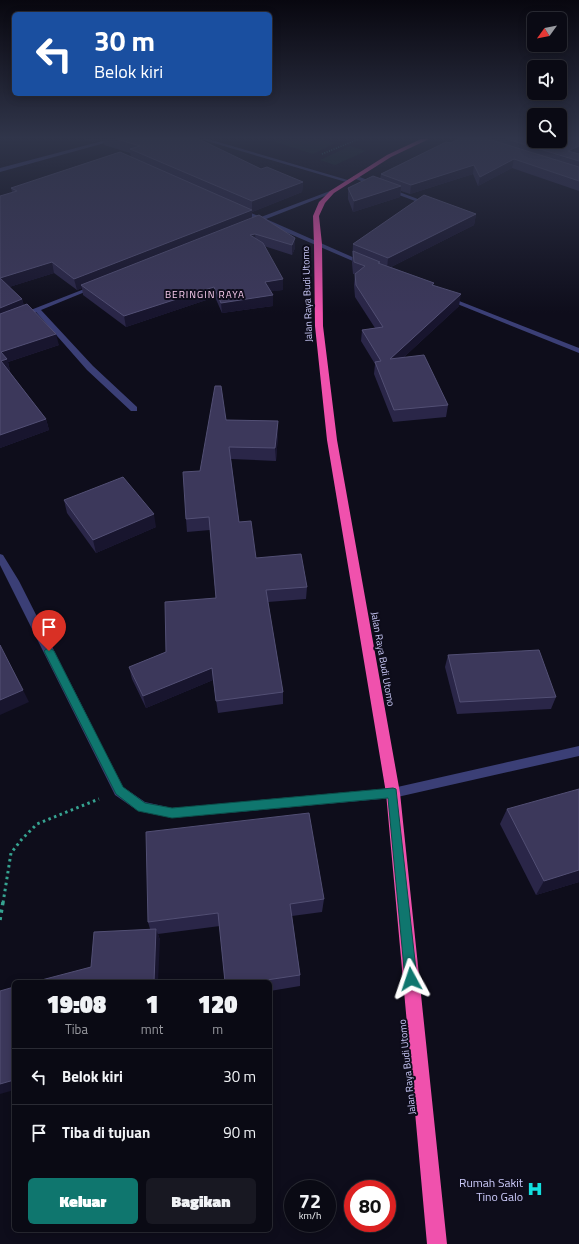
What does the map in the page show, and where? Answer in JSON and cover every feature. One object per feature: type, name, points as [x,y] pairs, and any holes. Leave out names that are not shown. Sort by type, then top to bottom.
[{"type":"highway","name":"Jalan Raya Budi Utomo","points":[[327,197],[322,202],[316,216],[318,244],[319,326],[332,440],[393,793],[437,1244]]},
{"type":"street","points":[[254,222],[319,197]]},
{"type":"street","points":[[405,197],[432,206]]},
{"type":"street","points":[[232,207],[371,267]]},
{"type":"street","points":[[0,324],[102,284]]},
{"type":"street","points":[[438,294],[579,351]]},
{"type":"street","points":[[37,310],[90,368],[134,409]]},
{"type":"street","points":[[0,557],[14,581],[119,790],[142,807],[172,813],[393,793],[579,751]]},
{"type":"path","points":[[0,920],[11,853],[22,839],[37,824],[119,790]]},
{"type":"building","points":[[0,197],[223,197],[252,210],[74,279],[52,262],[0,278]]},
{"type":"building","points":[[243,197],[263,197],[252,201]]},
{"type":"building","points":[[352,197],[366,197],[354,201]]},
{"type":"building","points":[[421,197],[430,197],[476,214],[388,258],[353,244]]},
{"type":"building","points":[[259,215],[295,238],[292,245],[255,234],[250,235],[263,243],[283,279],[265,282],[273,295],[221,303],[214,287],[124,316],[81,285]]},
{"type":"building","points":[[353,251],[380,262],[378,263],[434,283],[432,285],[461,294],[390,359],[424,355],[448,405],[394,410],[375,362],[381,361],[362,330],[383,327],[356,285],[355,274],[365,266],[354,262]]},
{"type":"building","points":[[0,278],[22,299],[0,308]]},
{"type":"building","points":[[27,304],[56,334],[1,352],[7,359],[1,361],[46,419],[0,435],[0,314]]},
{"type":"building","points":[[215,386],[221,386],[226,420],[278,421],[275,448],[229,447],[239,522],[251,521],[256,558],[301,554],[307,587],[266,590],[283,692],[216,701],[212,668],[143,696],[129,667],[166,652],[165,602],[216,598],[209,517],[186,519],[183,472],[200,471]]},
{"type":"building","points":[[123,477],[154,514],[93,540],[64,500]]},
{"type":"building","points":[[0,645],[23,690],[0,700]]},
{"type":"building","points":[[539,650],[556,697],[460,702],[448,655]]},
{"type":"building","points":[[579,789],[579,870],[544,881],[507,809]]},
{"type":"building","points":[[309,813],[324,899],[290,904],[300,975],[266,980],[225,980],[218,913],[148,922],[146,832]]},
{"type":"building","points":[[156,929],[154,980],[42,980],[91,967],[94,932]]},
{"type":"building","points":[[12,988],[12,1081],[0,1084],[0,991]]},
{"type":"place","name":"Rumah Sakit Tino Galo","points":[[535,1189]]},
{"type":"district","name":"BERINGIN RAYA","points":[[205,294]]},
{"type":"route","points":[[49,651],[119,790],[142,807],[172,813],[393,793],[411,979]]}]
